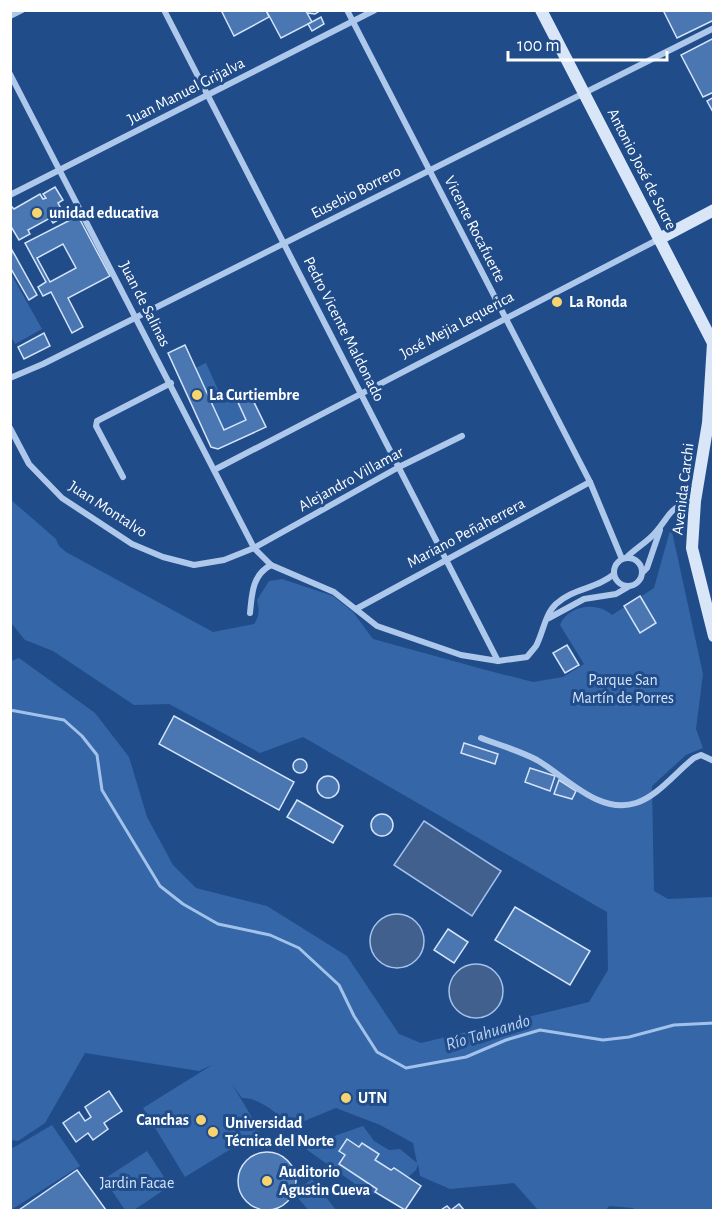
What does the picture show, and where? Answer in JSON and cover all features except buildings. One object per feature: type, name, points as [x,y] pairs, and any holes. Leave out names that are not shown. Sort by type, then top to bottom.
[{"type":"street","points":[[10,16],[22,10]]},
{"type":"street","name":"Pedro Vicente Maldonado","points":[[164,10],[498,661]]},
{"type":"street","name":"Vicente Rocafuerte","points":[[347,10],[590,482],[624,559]]},
{"type":"street","name":"Juan Manuel Grijalva","points":[[10,195],[375,10]]},
{"type":"street","name":"Antonio José de Sucre","points":[[541,10],[713,343]]},
{"type":"street","name":"Eusebio Borrero","points":[[10,378],[714,28]]},
{"type":"street","name":"Juan de Salinas","points":[[10,74],[255,548],[271,565]]},
{"type":"street","name":"José Mejia Lequerica","points":[[216,470],[714,210]]},
{"type":"street","name":"Avenida Carchi","points":[[713,343],[708,423],[695,501],[692,548],[714,636]]},
{"type":"street","points":[[123,477],[96,426],[97,422],[171,383]]},
{"type":"street","name":"Juan Montalvo","points":[[10,429],[29,464],[62,498],[132,544],[163,557],[194,565],[224,560],[255,548]]},
{"type":"street","name":"Alejandro Villamar","points":[[255,548],[399,467],[462,436]]},
{"type":"street","name":"Mariano Peñaherrera","points":[[356,609],[590,482]]},
{"type":"street","points":[[548,618],[584,599],[616,594],[637,583],[647,567],[660,527],[668,514],[677,505],[695,501]]},
{"type":"street","points":[[628,586],[620,584],[614,574],[615,567],[660,527]]},
{"type":"street","points":[[624,559],[638,562],[642,573]]},
{"type":"street","points":[[250,613],[254,584],[264,569],[271,565],[334,592],[377,626],[461,655],[498,661],[527,657],[536,646],[552,608],[565,596],[602,583],[614,574]]},
{"type":"street","points":[[481,738],[535,759],[590,796],[608,803],[625,805],[637,803],[649,796],[694,758],[701,755],[714,761]]},
{"type":"green space","points":[[10,272],[42,329],[15,344],[11,336]]},
{"type":"green space","points":[[206,363],[224,403],[236,398],[246,420],[224,430],[195,368]]},
{"type":"green space","name":"Parque San Martín de Porres","points":[[10,499],[56,539],[59,546],[66,552],[213,632],[254,624],[258,612],[257,600],[269,581],[282,579],[333,596],[353,612],[373,639],[533,682],[563,677],[584,664],[560,625],[569,613],[583,607],[591,607],[599,608],[612,615],[654,588],[671,527],[703,674],[696,729],[703,748],[686,755],[652,786],[654,891],[668,899],[713,897],[713,1210],[634,1210],[633,1208],[609,1206],[606,1210],[538,1210],[514,1183],[450,1189],[420,1176],[418,1164],[416,1170],[408,1177],[375,1160],[378,1154],[362,1143],[359,1147],[347,1139],[339,1151],[345,1155],[339,1164],[377,1189],[372,1196],[303,1147],[363,1126],[374,1141],[389,1150],[400,1149],[417,1163],[413,1143],[380,1125],[336,1108],[292,1126],[255,1100],[242,1098],[232,1084],[260,1131],[185,1177],[143,1108],[212,1065],[199,1071],[85,1053],[45,1123],[18,1141],[11,1140],[11,661],[19,658],[95,713],[129,757],[147,817],[173,865],[196,888],[267,906],[347,956],[399,1034],[421,1043],[589,1002],[608,970],[607,912],[303,737],[260,753],[169,704],[134,705],[53,651],[25,640],[11,623]]},
{"type":"green space","points":[[52,1125],[80,1166],[11,1210],[11,1149]]},
{"type":"green space","name":"Jardin Facae","points":[[147,1151],[170,1186],[134,1210],[125,1210],[104,1179]]},
{"type":"green space","points":[[312,1179],[336,1210],[308,1210],[294,1193]]},
{"type":"shaded area","points":[[424,821],[501,871],[472,916],[394,865]]},
{"type":"shaded area","points":[[397,914],[407,916],[416,922],[422,931],[424,941],[422,951],[416,960],[407,966],[397,968],[387,966],[378,960],[372,951],[370,941],[372,931],[378,922],[387,916]]},
{"type":"shaded area","points":[[476,964],[486,966],[495,972],[501,981],[503,991],[501,1001],[495,1010],[486,1016],[476,1018],[466,1016],[457,1010],[451,1001],[449,991],[451,981],[457,972],[466,966]]},
{"type":"waterway","name":"Río Tahuando","points":[[10,710],[64,720],[82,736],[97,755],[102,790],[160,886],[183,904],[218,924],[270,935],[299,948],[339,985],[354,1016],[377,1052],[406,1068],[466,1057],[506,1040],[540,1030],[603,1040],[629,1037],[674,1025],[714,1023]]},
{"type":"place","name":"unidad educativa","points":[[37,213]]},
{"type":"place","name":"La Ronda","points":[[557,302]]},
{"type":"place","name":"La Curtiembre","points":[[197,395]]},
{"type":"place","name":"UTN","points":[[346,1098]]},
{"type":"place","name":"Canchas","points":[[201,1120]]},
{"type":"place","name":"Universidad Técnica del Norte","points":[[213,1132]]},
{"type":"place","name":"Auditorio Agustin Cueva","points":[[267,1181]]}]
